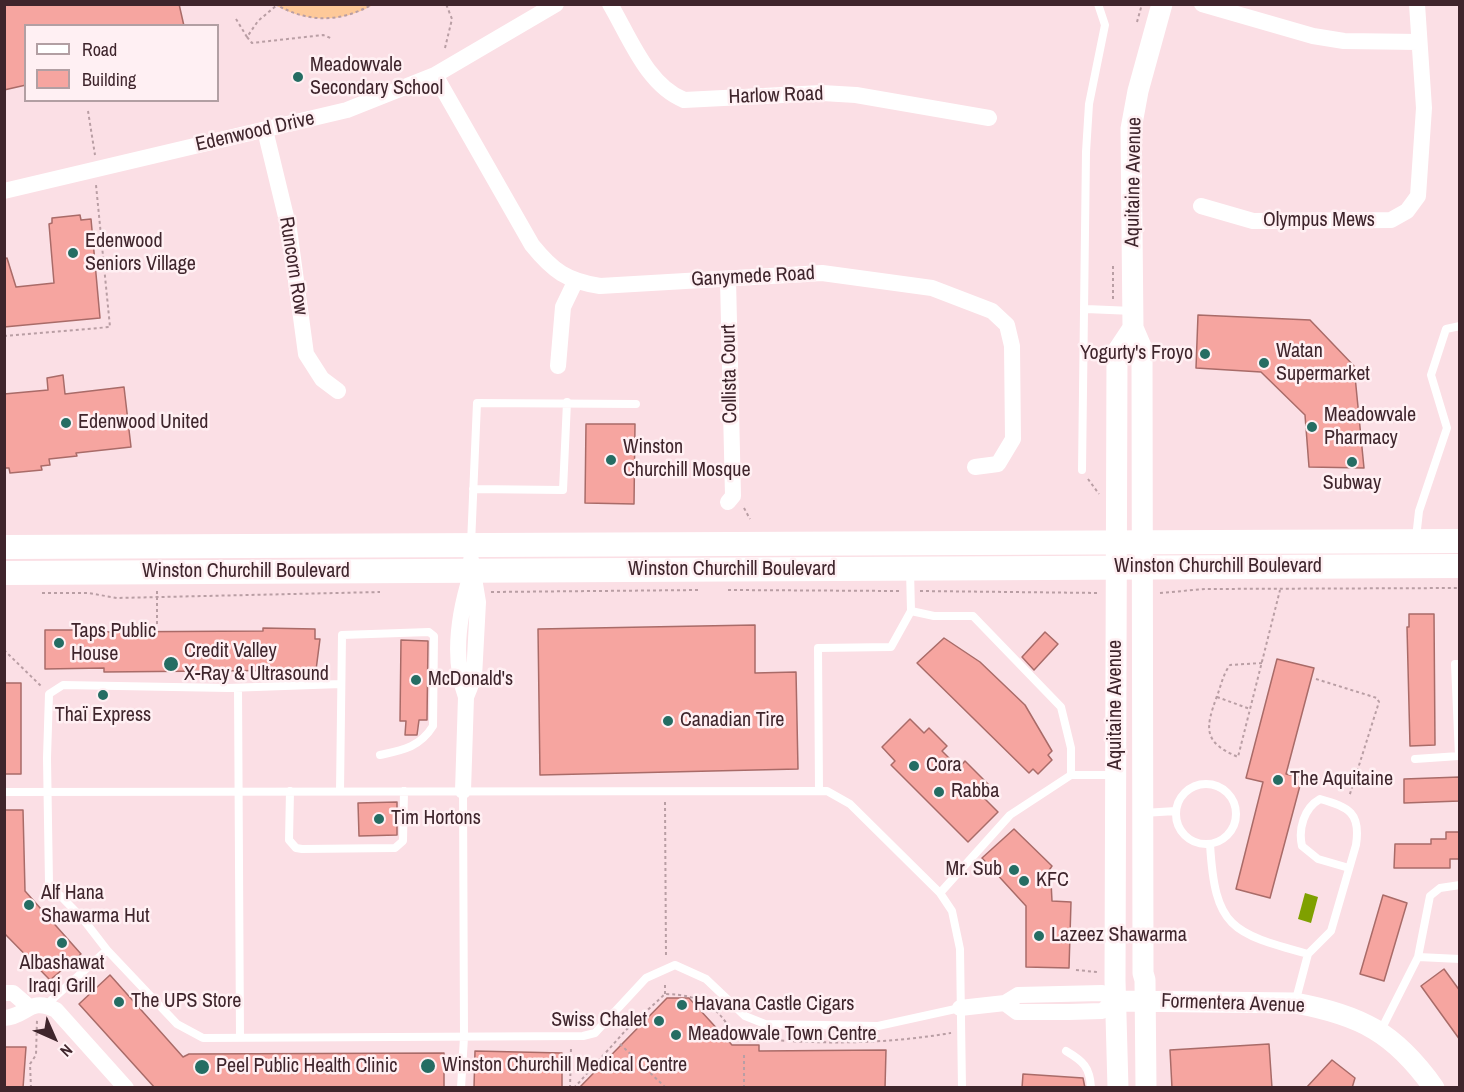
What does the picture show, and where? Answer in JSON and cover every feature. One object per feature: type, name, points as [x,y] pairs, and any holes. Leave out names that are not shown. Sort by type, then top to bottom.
[{"type":"main road","name":"Winston Churchill Boulevard","points":[[4,547],[1460,541]]},
{"type":"main road","name":"Winston Churchill Boulevard","points":[[4,573],[1460,566]]},
{"type":"street","name":"Edenwood Drive","points":[[4,191],[347,110],[435,75],[556,4]]},
{"type":"street","name":"Harlow Road","points":[[610,4],[656,82],[670,94],[684,100],[822,93],[856,95],[989,118]]},
{"type":"street","name":"Aquitaine Avenue","points":[[1146,1088],[1142,813],[1142,349],[1133,319],[1131,129],[1138,91],[1162,4]]},
{"type":"street","points":[[1202,4],[1313,36],[1344,41],[1419,42]]},
{"type":"street","name":"Olympus Mews","points":[[1201,206],[1253,221],[1391,220],[1407,211],[1418,196],[1424,108],[1417,4]]},
{"type":"street","name":"Ganymede Road","points":[[435,75],[532,245],[544,260],[575,282],[600,286],[822,273],[932,288],[992,311],[1007,325],[1012,346],[1013,440],[998,464],[975,467]]},
{"type":"street","name":"Runcorn Row","points":[[265,130],[289,229],[306,354],[322,379],[338,391]]},
{"type":"street","name":"Collista Court","points":[[728,279],[733,496],[736,504]]},
{"type":"street","points":[[558,366],[563,307],[575,282]]},
{"type":"street","name":"Aquitaine Avenue","points":[[1118,1088],[1115,568],[1117,352],[1133,319]]},
{"type":"street","points":[[463,791],[466,697],[474,677],[478,602],[472,572],[471,544]]},
{"type":"street","points":[[4,993],[13,993],[37,1005],[56,1010],[126,1088]]},
{"type":"street","points":[[960,1008],[1005,1004],[1017,1012],[1102,1011],[1116,1001]]},
{"type":"street","name":"Formentera Avenue","points":[[1116,1001],[1295,1004],[1356,1018],[1380,1032],[1410,1055],[1434,1088]]},
{"type":"street","points":[[4,1018],[13,1017],[37,1005]]},
{"type":"lane","points":[[1082,470],[1086,309],[1086,153],[1089,104],[1105,25],[1098,4]]},
{"type":"lane","points":[[1086,309],[1133,319]]},
{"type":"lane","points":[[1416,541],[1419,511],[1447,428],[1431,375],[1446,329],[1460,326]]},
{"type":"lane","points":[[473,489],[563,490],[567,402]]},
{"type":"lane","points":[[471,544],[477,403],[636,404]]},
{"type":"lane","points":[[819,790],[818,648],[891,647],[911,611],[909,569]]},
{"type":"lane","points":[[911,611],[934,616],[973,616],[1061,707],[1071,748],[1071,775]]},
{"type":"lane","points":[[340,791],[342,635],[429,632],[434,636],[433,726],[426,737],[414,747],[380,756]]},
{"type":"lane","points":[[1415,759],[1459,756],[1455,664],[1460,664]]},
{"type":"lane","points":[[342,684],[238,688],[63,685],[49,694],[49,884],[158,1005],[187,1031],[202,1038],[571,1036],[595,1033],[646,978],[675,965],[706,979],[745,1016],[765,1024],[878,1026],[960,1008]]},
{"type":"lane","points":[[238,688],[240,1037]]},
{"type":"lane","points":[[940,894],[1010,815],[1071,775],[1116,775]]},
{"type":"lane","points":[[1203,784],[1222,789],[1230,797],[1236,816],[1233,826],[1220,840],[1210,844],[1201,844],[1185,836],[1176,820],[1176,811],[1185,793],[1203,784]]},
{"type":"lane","points":[[290,791],[289,840],[296,849],[392,849],[403,841],[404,791]]},
{"type":"lane","points":[[461,1088],[464,1037],[463,791]]},
{"type":"lane","points":[[4,792],[827,791],[850,804],[940,894],[952,911],[958,933],[962,1088]]},
{"type":"lane","points":[[1295,1004],[1308,954],[1331,931],[1349,868],[1358,831],[1357,821],[1345,807],[1320,799],[1314,803],[1300,830],[1300,838],[1308,853],[1318,859],[1349,868]]},
{"type":"lane","points":[[1142,813],[1176,811]]},
{"type":"lane","points":[[1210,844],[1212,883],[1230,923],[1246,935],[1308,954]]},
{"type":"lane","points":[[1380,1032],[1418,957],[1430,896],[1440,888],[1460,885]]},
{"type":"lane","points":[[37,1005],[107,950]]},
{"type":"lane","points":[[1418,957],[1460,959]]},
{"type":"lane","points":[[1066,1051],[1083,1061],[1090,1074],[1091,1088]]},
{"type":"path","points":[[247,37],[258,21],[276,5],[307,19],[343,17],[373,4]]},
{"type":"path","points":[[445,48],[452,19],[446,4]]},
{"type":"path","points":[[236,19],[252,43],[323,35],[333,39]]},
{"type":"path","points":[[88,111],[94,149]]},
{"type":"path","points":[[4,336],[110,327],[97,190]]},
{"type":"path","points":[[1082,470],[1100,496]]},
{"type":"path","points":[[736,504],[750,519]]},
{"type":"path","points":[[157,572],[157,624]]},
{"type":"path","points":[[1156,594],[1205,589],[1460,588]]},
{"type":"path","points":[[491,592],[707,590]]},
{"type":"path","points":[[718,590],[885,591]]},
{"type":"path","points":[[1262,663],[1230,665],[1208,721],[1208,731],[1219,749],[1238,758],[1262,663],[1280,590]]},
{"type":"path","points":[[931,591],[1094,593]]},
{"type":"path","points":[[36,593],[88,593],[117,598],[382,592]]},
{"type":"path","points":[[4,650],[49,694]]},
{"type":"path","points":[[1316,679],[1377,698],[1379,702],[1345,807]]},
{"type":"path","points":[[1216,697],[1250,709]]},
{"type":"path","points":[[664,790],[667,819],[665,994]]},
{"type":"path","points":[[1076,970],[1100,973]]},
{"type":"path","points":[[572,1088],[626,1030],[665,994],[692,995],[722,1014],[735,1036],[863,1042],[960,1031]]},
{"type":"path","points":[[31,1088],[30,1064],[36,1055],[37,1005]]},
{"type":"path","points":[[571,1036],[572,1088]]},
{"type":"path","points":[[620,1044],[666,1088]]},
{"type":"path","points":[[744,1053],[744,1088]]},
{"type":"shaded area","points":[[373,4],[361,11],[336,18],[312,18],[275,5]]},
{"type":"shaded area","points":[[1305,893],[1318,897],[1311,923],[1298,919]]},
{"type":"building","points":[[4,4],[179,4],[184,24],[24,24],[24,85],[4,90]]},
{"type":"building","name":"Edenwood Seniors Village","points":[[80,215],[81,220],[91,219],[100,318],[4,327],[4,259],[7,258],[16,287],[54,283],[49,224],[52,223],[52,218]]},
{"type":"building","points":[[1198,315],[1310,320],[1354,366],[1364,468],[1309,467],[1305,415],[1261,372],[1196,368]]},
{"type":"building","name":"Edenwood United","points":[[63,375],[65,394],[124,387],[131,447],[76,453],[77,456],[49,459],[50,465],[41,466],[42,470],[10,473],[9,468],[4,468],[4,394],[48,390],[47,378]]},
{"type":"building","points":[[586,424],[635,424],[634,504],[585,503]]},
{"type":"building","points":[[1409,614],[1434,614],[1435,745],[1410,746],[1407,627],[1409,627]]},
{"type":"building","name":"Canadian Tire","points":[[755,625],[755,673],[796,672],[798,769],[540,775],[538,629]]},
{"type":"building","points":[[263,628],[315,629],[315,639],[320,639],[316,670],[104,672],[104,668],[45,669],[45,630],[263,631]]},
{"type":"building","points":[[1045,632],[1058,644],[1034,670],[1022,657]]},
{"type":"building","points":[[944,638],[980,662],[1025,705],[1052,751],[1048,755],[1052,760],[1038,774],[1033,769],[1029,773],[917,663]]},
{"type":"building","name":"McDonald's","points":[[401,640],[428,641],[427,720],[419,720],[417,735],[405,735],[406,721],[400,721]]},
{"type":"building","name":"The Aquitaine","points":[[1277,659],[1314,668],[1286,774],[1302,778],[1270,898],[1236,889],[1263,782],[1246,778]]},
{"type":"building","points":[[4,683],[21,683],[21,774],[4,774]]},
{"type":"building","points":[[910,719],[924,733],[929,728],[947,746],[942,751],[959,768],[965,761],[988,784],[979,793],[998,812],[968,842],[891,765],[895,761],[882,747]]},
{"type":"building","points":[[1460,777],[1460,801],[1404,803],[1404,779]]},
{"type":"building","name":"Tim Hortons","points":[[397,802],[397,835],[359,836],[358,803]]},
{"type":"building","points":[[4,810],[23,810],[25,891],[81,954],[50,980],[4,933]]},
{"type":"building","points":[[1014,829],[1052,866],[1045,876],[1051,882],[1052,901],[1071,902],[1069,968],[1026,967],[1026,906],[982,858]]},
{"type":"building","points":[[1446,832],[1460,832],[1460,859],[1450,859],[1450,868],[1394,868],[1395,844],[1431,844],[1431,839],[1446,839]]},
{"type":"building","points":[[1383,895],[1407,903],[1384,981],[1360,974]]},
{"type":"building","points":[[1444,969],[1460,991],[1460,1040],[1421,986]]},
{"type":"building","points":[[110,975],[183,1057],[189,1054],[444,1053],[444,1088],[155,1088],[79,1004]]},
{"type":"building","name":"Meadowvale Town Centre","points":[[667,998],[689,998],[732,1045],[759,1045],[759,1051],[886,1050],[885,1088],[579,1088]]},
{"type":"building","points":[[1269,1044],[1272,1088],[1172,1088],[1170,1050]]},
{"type":"building","points":[[4,1047],[26,1047],[23,1088],[4,1088]]},
{"type":"building","points":[[475,1051],[562,1053],[562,1088],[474,1088]]},
{"type":"building","points":[[1332,1060],[1355,1078],[1352,1088],[1306,1088]]},
{"type":"building","points":[[1023,1074],[1083,1078],[1085,1088],[1022,1088]]},
{"type":"place","name":"Meadowvale Secondary School","points":[[298,77]]},
{"type":"place","name":"Edenwood Seniors Village","points":[[73,253]]},
{"type":"place","name":"Yogurty's Froyo","points":[[1205,354]]},
{"type":"place","name":"Watan Supermarket","points":[[1264,363]]},
{"type":"place","name":"Edenwood United","points":[[66,423]]},
{"type":"place","name":"Meadowvale Pharmacy","points":[[1312,427]]},
{"type":"place","name":"Winston Churchill Mosque","points":[[611,460]]},
{"type":"place","name":"Subway","points":[[1352,462]]},
{"type":"place","name":"Taps Public House","points":[[59,643]]},
{"type":"place","name":"Credit Valley X-Ray & Ultrasound","points":[[171,664]]},
{"type":"place","name":"McDonald's","points":[[416,680]]},
{"type":"place","name":"Thaï Express","points":[[103,695]]},
{"type":"place","name":"Canadian Tire","points":[[668,721]]},
{"type":"place","name":"Cora","points":[[914,766]]},
{"type":"place","name":"The Aquitaine","points":[[1278,780]]},
{"type":"place","name":"Rabba","points":[[939,792]]},
{"type":"place","name":"Tim Hortons","points":[[379,819]]},
{"type":"place","name":"Mr. Sub","points":[[1014,870]]},
{"type":"place","name":"KFC","points":[[1024,881]]},
{"type":"place","name":"Alf Hana Shawarma Hut","points":[[29,905]]},
{"type":"place","name":"Lazeez Shawarma","points":[[1039,936]]},
{"type":"place","name":"Albashawat Iraqi Grill","points":[[62,943]]},
{"type":"place","name":"The UPS Store","points":[[119,1002]]},
{"type":"place","name":"Havana Castle Cigars","points":[[682,1005]]},
{"type":"place","name":"Swiss Chalet","points":[[659,1021]]},
{"type":"place","name":"Meadowvale Town Centre","points":[[676,1035]]},
{"type":"place","name":"Winston Churchill Medical Centre","points":[[428,1066]]},
{"type":"place","name":"Peel Public Health Clinic","points":[[202,1067]]}]
